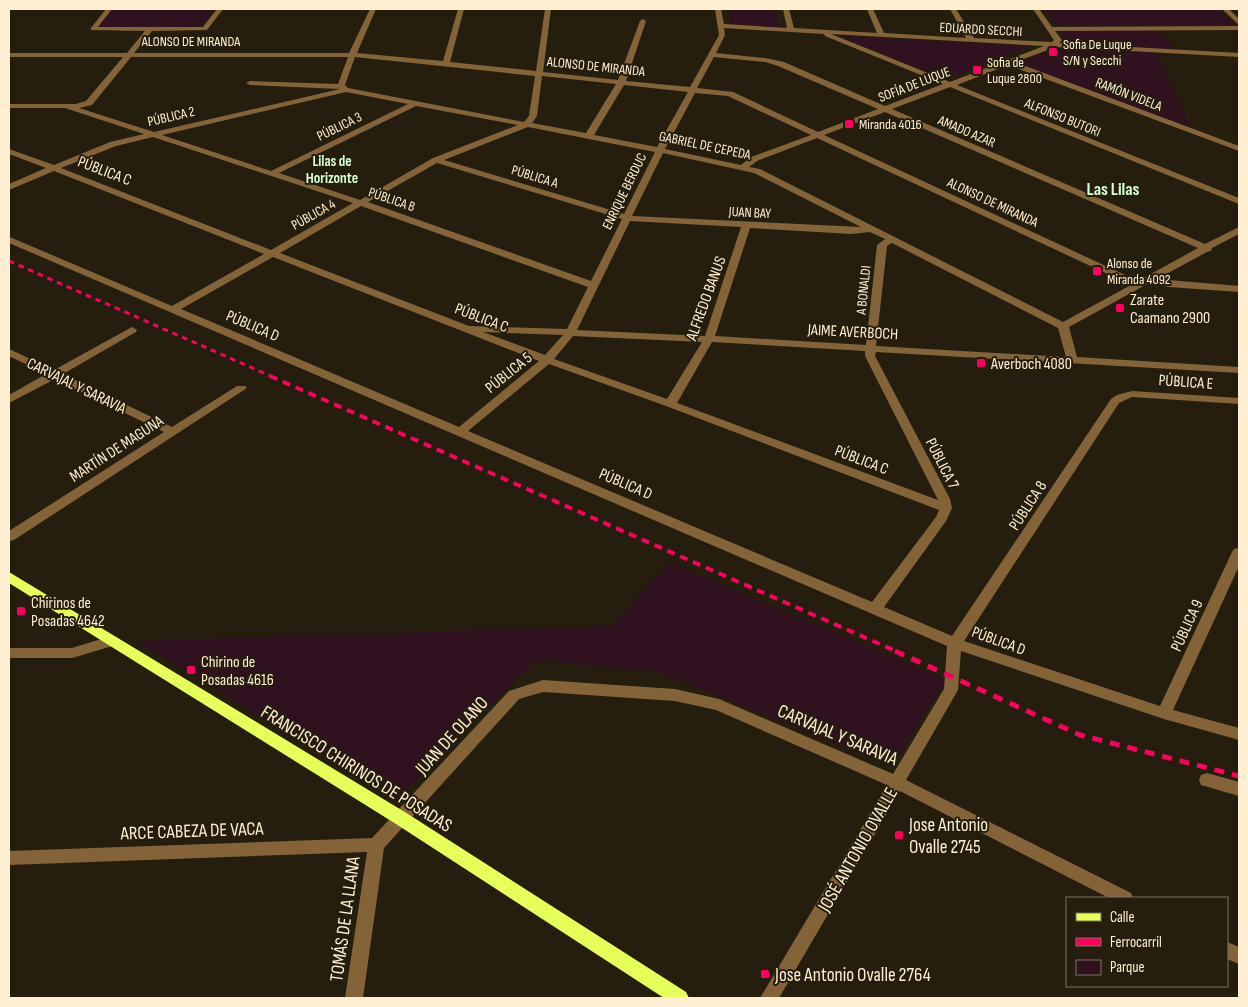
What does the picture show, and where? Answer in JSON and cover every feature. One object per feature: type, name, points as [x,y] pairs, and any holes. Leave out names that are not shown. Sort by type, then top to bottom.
[{"type":"main road","name":"FRANCISCO CHIRINOS DE POSADAS","points":[[9,577],[402,819],[680,998]]},
{"type":"street","points":[[109,9],[93,29],[204,28],[220,9]]},
{"type":"street","points":[[250,84],[343,88],[352,55],[372,9]]},
{"type":"street","points":[[446,64],[462,9]]},
{"type":"street","points":[[526,125],[533,116],[548,9]]},
{"type":"street","name":"ENRIQUE BERDUC","points":[[571,332],[660,150],[722,35],[718,9]]},
{"type":"street","points":[[786,9],[791,30]]},
{"type":"street","points":[[870,9],[882,36]]},
{"type":"street","points":[[953,9],[972,41]]},
{"type":"street","points":[[1036,9],[1058,40],[1054,46]]},
{"type":"street","points":[[1224,9],[1239,23]]},
{"type":"street","points":[[589,136],[621,83],[643,22]]},
{"type":"street","name":"EDUARDO SECCHI","points":[[721,26],[1239,55]]},
{"type":"street","points":[[1050,29],[1239,28]]},
{"type":"street","points":[[9,106],[84,105],[92,100],[150,29]]},
{"type":"street","name":"ALFONSO BUTORI","points":[[824,32],[833,39],[1239,201]]},
{"type":"street","name":"SOFÍA DE LUQUE","points":[[744,166],[754,159],[1054,46]]},
{"type":"street","name":"ALONSO DE MIRANDA","points":[[9,55],[352,55],[734,95],[1143,283],[1239,289]]},
{"type":"street","name":"AMADO AZAR","points":[[712,55],[774,62],[1208,249]]},
{"type":"street","name":"RAMÓN VIDELA","points":[[1010,63],[1239,149]]},
{"type":"street","name":"GABRIEL DE CEPEDA","points":[[343,88],[744,166],[1063,326]]},
{"type":"street","name":"PÚBLICA 2","points":[[9,187],[113,144],[343,88]]},
{"type":"street","name":"PÚBLICA 3","points":[[273,173],[416,103]]},
{"type":"street","name":"PÚBLICA B","points":[[66,106],[273,173],[593,285]]},
{"type":"street","name":"PÚBLICA 4","points":[[172,310],[436,160],[526,125]]},
{"type":"street","name":"PÚBLICA C","points":[[9,151],[547,360],[670,404],[946,508]]},
{"type":"street","name":"PÚBLICA A","points":[[436,160],[627,218]]},
{"type":"street","name":"JUAN BAY","points":[[627,218],[746,226],[859,231],[872,229]]},
{"type":"street","name":"ALFREDO BANUS","points":[[670,404],[709,339],[746,226]]},
{"type":"street","points":[[1072,360],[1063,326],[1208,249],[1239,230]]},
{"type":"street","name":"A BONALDI","points":[[870,348],[882,246],[892,239]]},
{"type":"street","name":"PÚBLICA D","points":[[9,240],[955,643],[1164,713],[1239,734]]},
{"type":"street","name":"JAIME AVERBOCH","points":[[465,328],[709,339],[1239,370]]},
{"type":"street","points":[[9,400],[132,330]]},
{"type":"street","name":"PÚBLICA 5","points":[[461,431],[547,360],[571,332]]},
{"type":"street","name":"PÚBLICA 7","points":[[870,348],[870,356],[876,371],[944,499],[946,508],[942,518],[874,610]]},
{"type":"street","name":"CARVAJAL Y SARAVIA","points":[[9,352],[172,432]]},
{"type":"street","name":"MARTÍN DE MAGUNA","points":[[9,537],[241,388]]},
{"type":"street","name":"PÚBLICA E","points":[[1132,394],[1239,401]]},
{"type":"street","name":"PÚBLICA 8","points":[[955,643],[1115,401],[1132,394]]},
{"type":"street","name":"PÚBLICA 9","points":[[1164,713],[1239,552]]},
{"type":"street","points":[[9,654],[72,653],[111,640]]},
{"type":"street","name":"JOSÉ ANTONIO OVALLE","points":[[769,998],[951,690],[955,677],[955,643]]},
{"type":"street","name":"CARVAJAL Y SARAVIA","points":[[514,695],[543,686],[675,695],[703,700],[896,782],[1123,897]]},
{"type":"street","name":"JUAN DE OLANO","points":[[376,845],[402,819],[514,695]]},
{"type":"street","points":[[1208,780],[1239,789]]},
{"type":"street","name":"ARCE CABEZA DE VACA","points":[[9,858],[376,845]]},
{"type":"street","name":"TOMÁS DE LA LLANA","points":[[354,998],[376,845]]},
{"type":"green space","points":[[110,9],[214,9],[202,26],[196,27],[95,27]]},
{"type":"green space","points":[[728,9],[775,9],[779,27],[732,26]]},
{"type":"green space","points":[[1044,9],[1218,9],[1236,25],[1056,25]]},
{"type":"green space","points":[[1062,29],[1156,29],[1175,49],[1070,43],[1064,41],[1059,32]]},
{"type":"green space","points":[[839,36],[1031,46],[946,80]]},
{"type":"green space","points":[[1060,46],[1155,51],[1191,128],[1016,63]]},
{"type":"green space","points":[[669,562],[946,680],[892,766],[655,671],[536,660],[397,799],[136,641],[612,626]]},
{"type":"railway","points":[[9,261],[273,377]]},
{"type":"railway","points":[[270,376],[898,652]]},
{"type":"railway","points":[[895,651],[1080,735],[1239,776]]},
{"type":"place","name":"Sofia De Luque S/N y Secchi","points":[[1053,52]]},
{"type":"place","name":"Sofia de Luque 2800","points":[[977,70]]},
{"type":"place","name":"Miranda 4016","points":[[849,124]]},
{"type":"place","name":"Alonso de Miranda 4092","points":[[1097,271]]},
{"type":"place","name":"Zarate Caamano 2900","points":[[1120,308]]},
{"type":"place","name":"Averboch 4080","points":[[981,363]]},
{"type":"place","name":"Chirinos de Posadas 4642","points":[[21,611]]},
{"type":"place","name":"Chirino de Posadas 4616","points":[[191,670]]},
{"type":"place","name":"Jose Antonio Ovalle 2745","points":[[899,835]]},
{"type":"place","name":"Jose Antonio Ovalle 2764","points":[[765,974]]},
{"type":"district","name":"Lilas de Horizonte","points":[[332,170]]},
{"type":"district","name":"Las Lilas","points":[[1113,189]]}]
